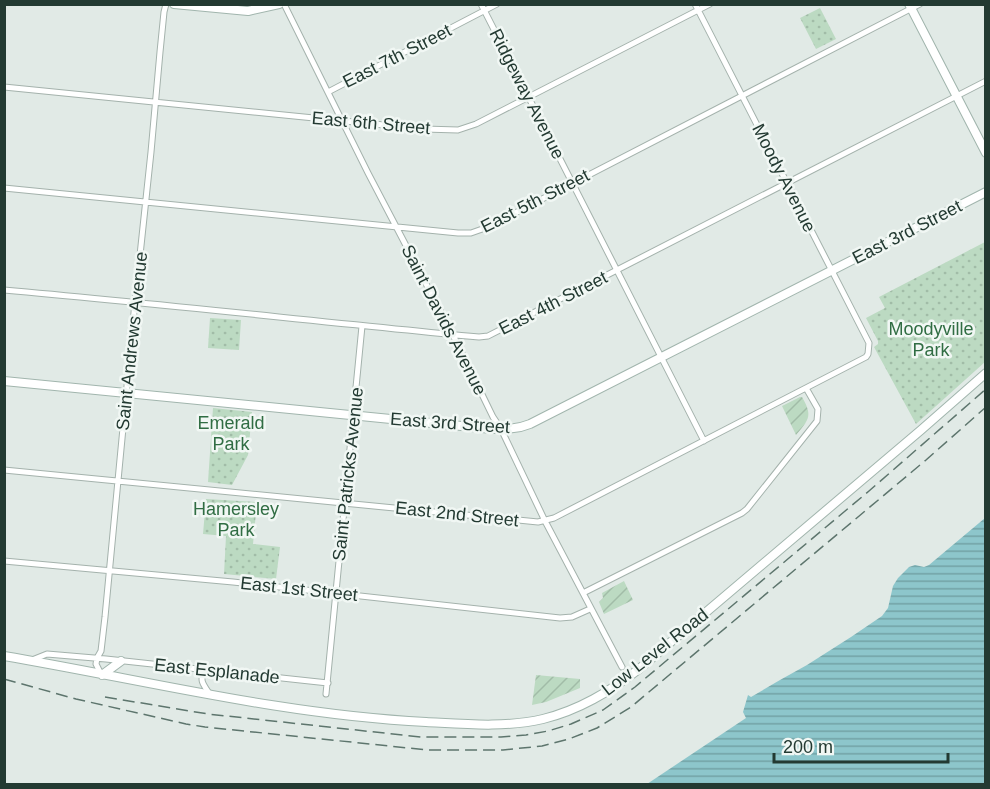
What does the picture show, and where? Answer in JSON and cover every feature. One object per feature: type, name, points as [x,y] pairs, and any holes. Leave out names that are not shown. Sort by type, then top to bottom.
[{"type":"street","name":"Saint Andrews Avenue","points":[[97,658],[101,651],[110,570],[166,4]]},
{"type":"street","points":[[174,4],[248,11],[281,4]]},
{"type":"street","name":"Saint Davids Avenue","points":[[281,4],[501,429],[621,667]]},
{"type":"street","name":"Ridgeway Avenue","points":[[481,4],[704,441]]},
{"type":"street","name":"East 7th Street","points":[[328,92],[497,4]]},
{"type":"street","name":"East 6th Street","points":[[4,87],[424,129],[458,130],[470,127],[696,7],[710,4]]},
{"type":"street","points":[[914,6],[956,96],[986,153]]},
{"type":"street","name":"East 5th Street","points":[[4,188],[471,233],[488,227],[914,6]]},
{"type":"street","name":"Moody Avenue","points":[[696,7],[869,343],[869,351]]},
{"type":"street","name":"East 4th Street","points":[[4,290],[483,337],[494,334],[986,81]]},
{"type":"street","name":"East 3rd Street","points":[[4,381],[354,416],[515,429],[530,424],[986,192]]},
{"type":"street","name":"Saint Patricks Avenue","points":[[326,694],[362,326]]},
{"type":"street","name":"East 2nd Street","points":[[4,470],[546,521],[866,357],[869,351]]},
{"type":"street","name":"Low Level Road","points":[[102,675],[284,708],[387,720],[492,725],[543,719],[581,706],[616,686],[639,669],[986,373]]},
{"type":"street","points":[[583,593],[747,509],[817,421],[818,409],[806,388]]},
{"type":"street","name":"East 1st Street","points":[[4,561],[336,593],[560,618],[572,617],[590,609]]},
{"type":"street","points":[[101,651],[106,659]]},
{"type":"street","name":"East Esplanade","points":[[31,661],[47,654],[328,683]]},
{"type":"street","name":"East Esplanade","points":[[4,656],[102,675]]},
{"type":"street","points":[[97,658],[96,664],[102,675],[121,661]]},
{"type":"street","points":[[204,669],[201,677],[210,695]]},
{"type":"green space","points":[[820,8],[836,39],[816,49],[800,18]]},
{"type":"green space","name":"Moodyville Park","points":[[985,242],[985,362],[916,424],[874,347],[878,341],[866,318],[885,308],[879,297]]},
{"type":"green space","points":[[210,318],[241,320],[239,350],[208,348]]},
{"type":"green space","points":[[800,397],[808,409],[808,417],[796,435],[782,406]]},
{"type":"green space","name":"Emerald Park","points":[[213,408],[252,412],[248,455],[232,485],[208,482]]},
{"type":"green space","name":"Hamersley Park","points":[[206,499],[257,502],[253,544],[280,547],[276,579],[224,574],[226,536],[203,534]]},
{"type":"green space","points":[[624,581],[633,600],[604,614],[599,602],[603,598],[602,593]]},
{"type":"green space","points":[[536,675],[580,679],[580,688],[546,702],[532,705]]},
{"type":"water","points":[[985,512],[985,784],[647,784],[746,718],[743,712],[748,695],[779,675],[817,656],[880,611],[891,582],[909,563],[922,562]]},
{"type":"pier","points":[[986,509],[985,518],[929,565],[909,567],[898,578],[893,586],[888,608],[882,616],[807,665],[751,697],[748,695],[748,691],[811,656],[877,610],[891,577],[903,564],[910,560],[924,559]]},
{"type":"railway","points":[[105,697],[208,714],[421,737],[526,735],[571,724],[603,710],[635,687],[869,491],[986,389]]},
{"type":"railway","points":[[4,679],[76,699],[205,727],[428,750],[503,750],[542,746],[569,739],[597,728],[631,707],[986,407]]}]
